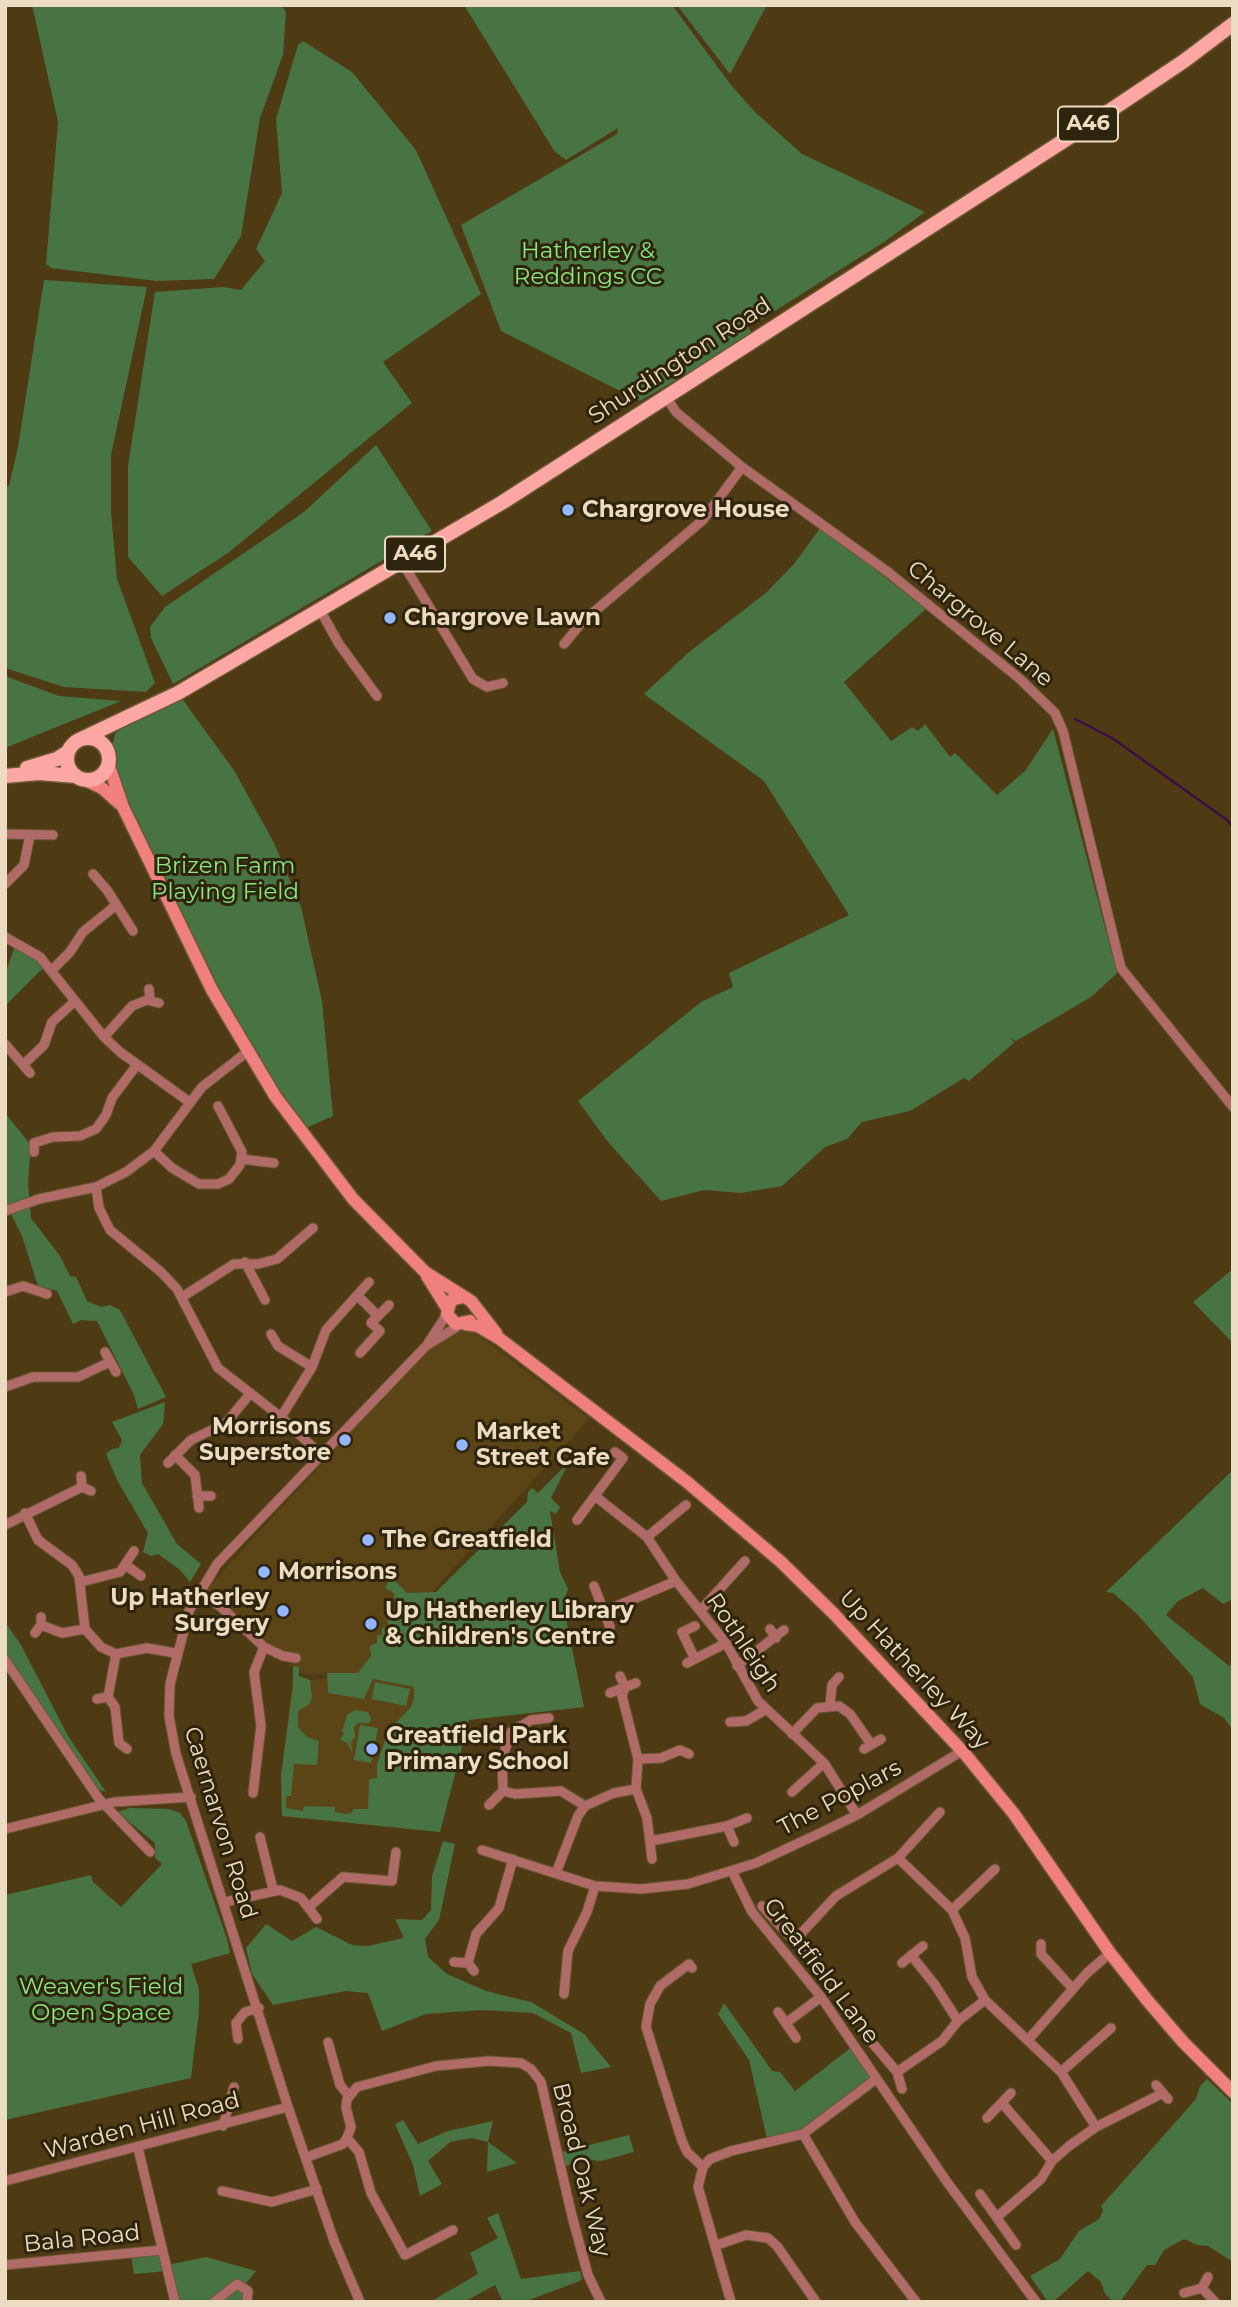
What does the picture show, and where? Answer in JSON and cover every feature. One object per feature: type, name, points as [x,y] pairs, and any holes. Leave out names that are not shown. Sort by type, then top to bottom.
[{"type":"main road","name":"Shurdington Road","points":[[79,740],[137,714],[402,562],[666,397],[1099,118],[1184,61],[1233,24]]},
{"type":"main road","name":"Shurdington Road","points":[[108,759],[115,734],[137,714]]},
{"type":"main road","points":[[79,740],[96,740],[108,759],[101,775],[79,778],[39,773],[5,775],[49,763],[68,752],[79,740]]},
{"type":"main road","points":[[68,752],[67,764],[79,778]]},
{"type":"street","name":"Chargrove Lane","points":[[666,397],[676,412],[742,467],[888,572],[1020,679],[1055,713],[1063,731],[1121,968],[1233,1107]]},
{"type":"street","points":[[564,644],[583,621],[703,520],[742,467]]},
{"type":"street","points":[[402,562],[472,679],[487,687],[503,683]]},
{"type":"street","points":[[320,610],[339,644],[377,696]]},
{"type":"street","name":"Up Hatherley Way","points":[[108,759],[123,807],[212,990],[247,1052],[337,1182],[425,1272],[469,1301],[500,1339]]},
{"type":"street","name":"Up Hatherley Way","points":[[79,778],[102,788],[123,807]]},
{"type":"street","points":[[5,834],[53,835]]},
{"type":"street","points":[[5,884],[24,865],[30,835]]},
{"type":"street","points":[[93,874],[107,890],[133,931]]},
{"type":"street","points":[[52,970],[70,952],[83,932],[115,906]]},
{"type":"street","points":[[5,937],[30,950],[52,970],[104,1037],[136,1066],[188,1101]]},
{"type":"street","points":[[104,1037],[132,1006],[155,1002],[149,989]]},
{"type":"street","points":[[23,1065],[44,1045],[52,1022],[75,1001]]},
{"type":"street","points":[[5,1044],[30,1073]]},
{"type":"street","points":[[5,1211],[39,1199],[96,1187],[125,1172],[154,1151],[188,1101],[214,1076],[247,1052]]},
{"type":"street","points":[[34,1152],[34,1143],[53,1137],[80,1136],[96,1129],[106,1115],[112,1098],[136,1066]]},
{"type":"street","points":[[154,1151],[172,1168],[206,1185],[229,1180],[242,1152],[218,1105]]},
{"type":"street","points":[[241,1159],[275,1163]]},
{"type":"street","points":[[96,1187],[99,1208],[110,1230],[161,1272],[182,1297],[211,1359],[249,1395],[281,1417],[321,1455]]},
{"type":"street","points":[[182,1297],[230,1265],[271,1261],[299,1234],[313,1228]]},
{"type":"street","points":[[245,1262],[265,1300]]},
{"type":"street","name":"Up Hatherley Way","points":[[425,1272],[447,1311]]},
{"type":"street","points":[[281,1417],[312,1367],[326,1330],[369,1282]]},
{"type":"street","points":[[5,1292],[23,1286],[47,1294]]},
{"type":"street","points":[[357,1295],[378,1316]]},
{"type":"street","points":[[453,1298],[469,1301],[473,1318],[463,1324],[454,1323],[447,1311],[453,1298]]},
{"type":"street","points":[[360,1353],[380,1331],[371,1323],[388,1305]]},
{"type":"street","name":"Caernarvon Road","points":[[360,2302],[334,2241],[288,2107],[259,2008],[176,1755],[169,1716],[170,1684],[175,1653],[199,1592],[226,1553],[427,1345],[447,1311]]},
{"type":"street","name":"Up Hatherley Way","points":[[463,1324],[478,1326],[500,1339],[705,1497],[835,1614],[962,1751],[1035,1842],[1110,1953],[1183,2042],[1233,2092]]},
{"type":"street","name":"Caernarvon Road","points":[[427,1345],[463,1324]]},
{"type":"street","points":[[271,1334],[275,1350],[312,1367]]},
{"type":"street","points":[[104,1352],[116,1372]]},
{"type":"street","points":[[5,1387],[33,1377],[78,1377],[110,1362]]},
{"type":"street","points":[[168,1464],[191,1440],[226,1423],[249,1395]]},
{"type":"street","points":[[577,1520],[623,1458],[615,1452]]},
{"type":"street","points":[[175,1455],[195,1475],[199,1508]]},
{"type":"street","points":[[5,1525],[26,1513],[87,1489],[81,1476]]},
{"type":"street","points":[[197,1496],[211,1496]]},
{"type":"street","name":"Rothleigh","points":[[595,1496],[647,1537],[676,1581],[726,1643],[765,1710],[824,1763],[857,1815]]},
{"type":"street","points":[[647,1537],[686,1505]]},
{"type":"street","points":[[26,1513],[38,1540],[72,1565],[81,1582],[85,1629],[104,1650],[116,1654],[147,1648],[175,1653]]},
{"type":"street","points":[[81,1582],[116,1574],[127,1566],[135,1551]]},
{"type":"street","points":[[700,1611],[745,1561]]},
{"type":"street","points":[[127,1566],[141,1576]]},
{"type":"street","points":[[605,1611],[676,1581]]},
{"type":"street","points":[[594,1586],[610,1627]]},
{"type":"street","points":[[199,1592],[221,1607],[264,1647],[283,1656],[296,1658]]},
{"type":"street","points":[[39,1625],[62,1633],[85,1629]]},
{"type":"street","points":[[695,1626],[682,1632],[691,1661],[726,1643]]},
{"type":"street","points":[[770,1629],[776,1637]]},
{"type":"street","points":[[737,1666],[784,1630]]},
{"type":"street","points":[[253,1793],[261,1726],[254,1672],[264,1647]]},
{"type":"street","points":[[116,1654],[108,1697],[115,1707],[119,1743],[127,1749]]},
{"type":"street","points":[[5,1660],[103,1804],[150,1852]]},
{"type":"street","points":[[620,1676],[638,1759],[636,1789],[651,1841],[652,1858]]},
{"type":"street","points":[[830,1705],[832,1685],[839,1677]]},
{"type":"street","points":[[624,1691],[636,1683]]},
{"type":"street","points":[[97,1699],[108,1697]]},
{"type":"street","points":[[792,1734],[812,1711],[830,1705],[847,1711],[867,1746],[881,1739]]},
{"type":"street","points":[[730,1722],[746,1721],[765,1710]]},
{"type":"street","points":[[489,1805],[503,1791],[502,1759],[508,1731],[531,1720],[549,1718]]},
{"type":"street","points":[[638,1759],[662,1758],[682,1749]]},
{"type":"street","name":"The Poplars","points":[[732,1871],[777,1854],[857,1815],[962,1751]]},
{"type":"street","points":[[792,1792],[824,1763]]},
{"type":"street","points":[[556,1874],[578,1816],[585,1806],[614,1793],[636,1789]]},
{"type":"street","points":[[503,1791],[515,1794],[561,1791],[585,1806]]},
{"type":"street","points":[[5,1829],[103,1804],[191,1797]]},
{"type":"street","points":[[795,1940],[836,1896],[898,1858],[935,1814]]},
{"type":"street","points":[[651,1841],[727,1826],[747,1818]]},
{"type":"street","points":[[727,1826],[734,1842]]},
{"type":"street","points":[[260,1837],[273,1889]]},
{"type":"street","points":[[482,1850],[595,1886],[657,1888],[688,1884],[732,1871]]},
{"type":"street","points":[[310,1906],[343,1877],[392,1881],[396,1852]]},
{"type":"street","points":[[898,1858],[952,1910],[965,1938],[972,1976],[985,2000],[1061,2072],[1096,2127]]},
{"type":"street","points":[[454,1962],[471,1967],[478,1930],[499,1908],[513,1859]]},
{"type":"street","points":[[952,1910],[995,1869]]},
{"type":"street","name":"Greatfield Lane","points":[[732,1871],[752,1912],[821,1997],[947,2182],[1036,2302]]},
{"type":"street","points":[[564,1994],[560,1972],[587,1912],[595,1886]]},
{"type":"street","points":[[225,1902],[273,1889],[295,1894],[310,1906],[317,1919]]},
{"type":"street","points":[[762,1906],[822,1972]]},
{"type":"street","points":[[902,1963],[923,1946]]},
{"type":"street","points":[[1039,1952],[1073,1989]]},
{"type":"street","points":[[1028,2040],[1073,1989],[1110,1953]]},
{"type":"street","points":[[911,1955],[958,2021]]},
{"type":"street","points":[[692,1968],[689,1964],[660,1986],[650,2004],[646,2027],[682,2141],[687,2152],[703,2167]]},
{"type":"street","points":[[786,2023],[821,1997]]},
{"type":"street","points":[[897,2072],[942,2041],[958,2021],[985,2000]]},
{"type":"street","points":[[238,2039],[236,2023],[245,2012],[259,2008]]},
{"type":"street","points":[[778,2012],[796,2038]]},
{"type":"street","points":[[1061,2072],[1111,2028]]},
{"type":"street","points":[[863,2032],[897,2072],[902,2089]]},
{"type":"street","points":[[307,2157],[343,2144],[351,2127],[345,2108],[349,2096],[340,2085],[328,2042]]},
{"type":"street","name":"Broad Oak Way","points":[[349,2096],[357,2087],[436,2066],[489,2061],[515,2062],[531,2069],[541,2082],[588,2275],[601,2302]]},
{"type":"street","points":[[731,2302],[717,2245],[698,2187],[703,2167],[710,2159],[731,2151],[803,2134],[876,2079]]},
{"type":"street","points":[[998,2216],[1041,2179],[1052,2161],[1096,2127],[1166,2096],[1156,2085]]},
{"type":"street","points":[[223,2126],[233,2087]]},
{"type":"street","points":[[987,2118],[1011,2093]]},
{"type":"street","points":[[1002,2103],[1052,2161]]},
{"type":"street","name":"Warden Hill Road","points":[[5,2181],[288,2107]]},
{"type":"street","points":[[803,2134],[855,2222],[916,2302]]},
{"type":"street","points":[[347,2138],[359,2152],[371,2193],[405,2255],[453,2230]]},
{"type":"street","points":[[138,2148],[175,2302]]},
{"type":"street","points":[[222,2190],[272,2203],[317,2189]]},
{"type":"street","points":[[980,2194],[1016,2245]]},
{"type":"street","points":[[717,2245],[746,2235],[768,2238],[777,2246],[816,2302]]},
{"type":"street","name":"Bala Road","points":[[5,2265],[163,2250]]},
{"type":"street","points":[[1184,2293],[1202,2288],[1208,2277]]},
{"type":"street","points":[[214,2302],[237,2284],[248,2291],[247,2302]]},
{"type":"street","points":[[1202,2288],[1215,2302]]},
{"type":"shaded area","points":[[456,1318],[589,1419],[357,1675],[302,1674],[199,1597]]},
{"type":"shaded area","name":"Greatfield Park Primary School","points":[[338,1677],[368,1678],[440,1692],[440,1832],[282,1816],[281,1775],[292,1682]]},
{"type":"green space","points":[[32,5],[281,5],[286,12],[283,55],[260,118],[241,236],[214,279],[157,281],[51,268],[46,264],[58,122]]},
{"type":"green space","name":"Hatherley & Reddings CC","points":[[464,5],[672,5],[731,85],[756,113],[802,154],[925,212],[884,242],[762,319],[750,325],[744,320],[753,335],[640,401],[501,331],[461,225],[617,134],[618,128],[566,160],[555,152]]},
{"type":"green space","points":[[677,5],[767,5],[730,74]]},
{"type":"green space","points":[[303,41],[352,72],[416,150],[481,294],[383,362],[412,403],[228,553],[162,596],[128,557],[128,466],[155,292],[223,287],[241,290],[265,261],[256,249],[282,193],[276,119],[298,45]]},
{"type":"green space","points":[[44,280],[147,287],[111,455],[111,512],[117,579],[155,683],[146,692],[64,687],[8,669],[5,664],[5,487],[9,486],[18,447]]},
{"type":"green space","points":[[376,445],[432,531],[173,684],[151,638],[150,627],[165,607],[304,512]]},
{"type":"green space","points":[[821,527],[926,609],[844,682],[891,741],[912,727],[918,731],[925,724],[950,757],[955,753],[997,795],[1025,771],[1053,729],[1117,973],[1091,997],[1016,1041],[1008,1037],[1015,1042],[969,1081],[964,1078],[910,1111],[862,1122],[847,1139],[825,1147],[782,1186],[741,1193],[704,1190],[661,1201],[608,1142],[578,1101],[701,1002],[733,987],[729,973],[849,915],[764,781],[644,694],[689,652],[766,593],[794,564]]},
{"type":"green space","points":[[5,676],[59,696],[121,701],[5,748]]},
{"type":"green space","name":"Brizen Farm Playing Field","points":[[178,693],[235,772],[274,843],[301,907],[322,1001],[333,1116],[299,1131],[247,1052],[108,763],[115,734],[137,714]]},
{"type":"green space","points":[[16,942],[47,964],[5,1006],[5,975]]},
{"type":"green space","points":[[5,1113],[31,1145],[28,1183],[31,1218],[60,1256],[70,1276],[76,1277],[87,1301],[101,1307],[110,1305],[120,1310],[166,1397],[138,1409],[134,1395],[97,1321],[81,1320],[73,1324],[57,1291],[38,1286],[22,1236],[5,1202]]},
{"type":"green space","points":[[1233,1269],[1233,1343],[1193,1302]]},
{"type":"green space","points":[[165,1402],[163,1424],[140,1455],[142,1483],[177,1544],[201,1564],[190,1582],[179,1569],[158,1554],[151,1556],[143,1552],[148,1533],[118,1482],[106,1454],[119,1448],[122,1440],[112,1422]]},
{"type":"green space","points":[[569,1462],[551,1498],[560,1507],[556,1514],[550,1511],[560,1572],[568,1589],[563,1604],[584,1707],[469,1720],[440,1832],[282,1816],[281,1775],[293,1687],[293,1666],[299,1667],[299,1676],[310,1680],[312,1697],[310,1704],[298,1711],[298,1727],[307,1737],[319,1741],[317,1765],[294,1764],[291,1796],[286,1796],[286,1808],[303,1811],[304,1806],[335,1807],[335,1812],[346,1814],[352,1813],[353,1809],[368,1809],[369,1779],[377,1778],[377,1765],[388,1731],[411,1707],[414,1687],[373,1679],[364,1699],[328,1693],[327,1673],[358,1673],[371,1656],[370,1646],[377,1643],[377,1635],[382,1635],[382,1628],[388,1628],[388,1616],[396,1615],[394,1593],[385,1588],[391,1577],[407,1593],[436,1592],[527,1502],[528,1492],[532,1488],[538,1493]]},
{"type":"green space","points":[[1233,1470],[1233,1599],[1223,1604],[1203,1588],[1178,1601],[1166,1615],[1229,1666],[1233,1663],[1233,1730],[1224,1718],[1200,1704],[1193,1677],[1136,1613],[1113,1593],[1106,1592]]},
{"type":"green space","points":[[5,1622],[21,1645],[68,1736],[106,1792],[97,1789],[5,1654]]},
{"type":"green space","points":[[375,1682],[410,1689],[406,1706],[372,1699]]},
{"type":"green space","points":[[355,1710],[368,1712],[371,1719],[369,1723],[358,1723],[354,1727],[352,1752],[347,1743],[340,1740],[347,1715]]},
{"type":"green space","points":[[360,1725],[378,1728],[371,1763],[354,1760]]},
{"type":"green space","name":"Weaver's Field Open Space","points":[[130,1808],[169,1809],[180,1813],[186,1821],[227,1939],[230,1953],[191,1964],[199,1989],[199,2011],[191,2078],[5,2120],[5,1895],[91,1875],[93,1882],[121,1907],[162,1864],[155,1858],[155,1843],[117,1812]]},
{"type":"green space","points":[[443,1841],[455,1844],[439,1920],[425,1939],[428,1957],[447,1974],[486,1991],[531,2002],[584,2034],[611,2067],[581,2073],[571,2033],[533,2013],[483,2010],[426,2014],[382,2031],[368,1993],[346,1991],[273,2005],[252,1974],[246,1948],[266,1924],[292,1941],[316,1927],[352,1945],[368,1946],[404,1938],[395,1919],[422,1920],[431,1910],[432,1876]]},
{"type":"green space","points":[[724,2003],[772,2071],[780,2072],[795,2091],[853,2046],[876,2079],[803,2134],[768,2143],[749,2060],[718,2014]]},
{"type":"green space","points":[[1207,2079],[1233,2104],[1233,2262],[1208,2246],[1197,2245],[1184,2239],[1164,2250],[1155,2265],[1147,2265],[1120,2302],[1114,2302],[1105,2294],[1101,2282],[1088,2271],[1053,2302],[1048,2302],[1030,2276],[1060,2259],[1079,2231],[1099,2219],[1103,2210],[1101,2206],[1196,2099],[1200,2086]]},
{"type":"green space","points":[[403,2120],[418,2144],[448,2131],[493,2121],[488,2142],[472,2138],[450,2142],[428,2161],[442,2184],[420,2196],[413,2165],[395,2124]]},
{"type":"green space","points":[[629,2135],[634,2152],[601,2161],[590,2160],[561,2167],[558,2153]]},
{"type":"green space","points":[[488,2142],[517,2163],[487,2172]]},
{"type":"green space","points":[[498,2213],[521,2279],[580,2271],[582,2280],[524,2302],[503,2302],[495,2285],[464,2302],[430,2302],[478,2274],[470,2253],[498,2238],[487,2218]]},
{"type":"green space","points":[[162,2250],[167,2265],[206,2257],[256,2271],[244,2286],[247,2302],[175,2302],[167,2271],[134,2274],[131,2255]]},
{"type":"waterway","points":[[1075,719],[1112,738],[1233,827]]},
{"type":"place","name":"Chargrove House","points":[[568,510]]},
{"type":"place","name":"Chargrove Lawn","points":[[390,618]]},
{"type":"place","name":"Morrisons Superstore","points":[[345,1440]]},
{"type":"place","name":"Market Street Cafe","points":[[462,1445]]},
{"type":"place","name":"The Greatfield","points":[[368,1540]]},
{"type":"place","name":"Morrisons","points":[[264,1572]]},
{"type":"place","name":"Up Hatherley Surgery","points":[[283,1611]]},
{"type":"place","name":"Up Hatherley Library & Children's Centre","points":[[371,1624]]},
{"type":"place","name":"Greatfield Park Primary School","points":[[372,1749]]}]
